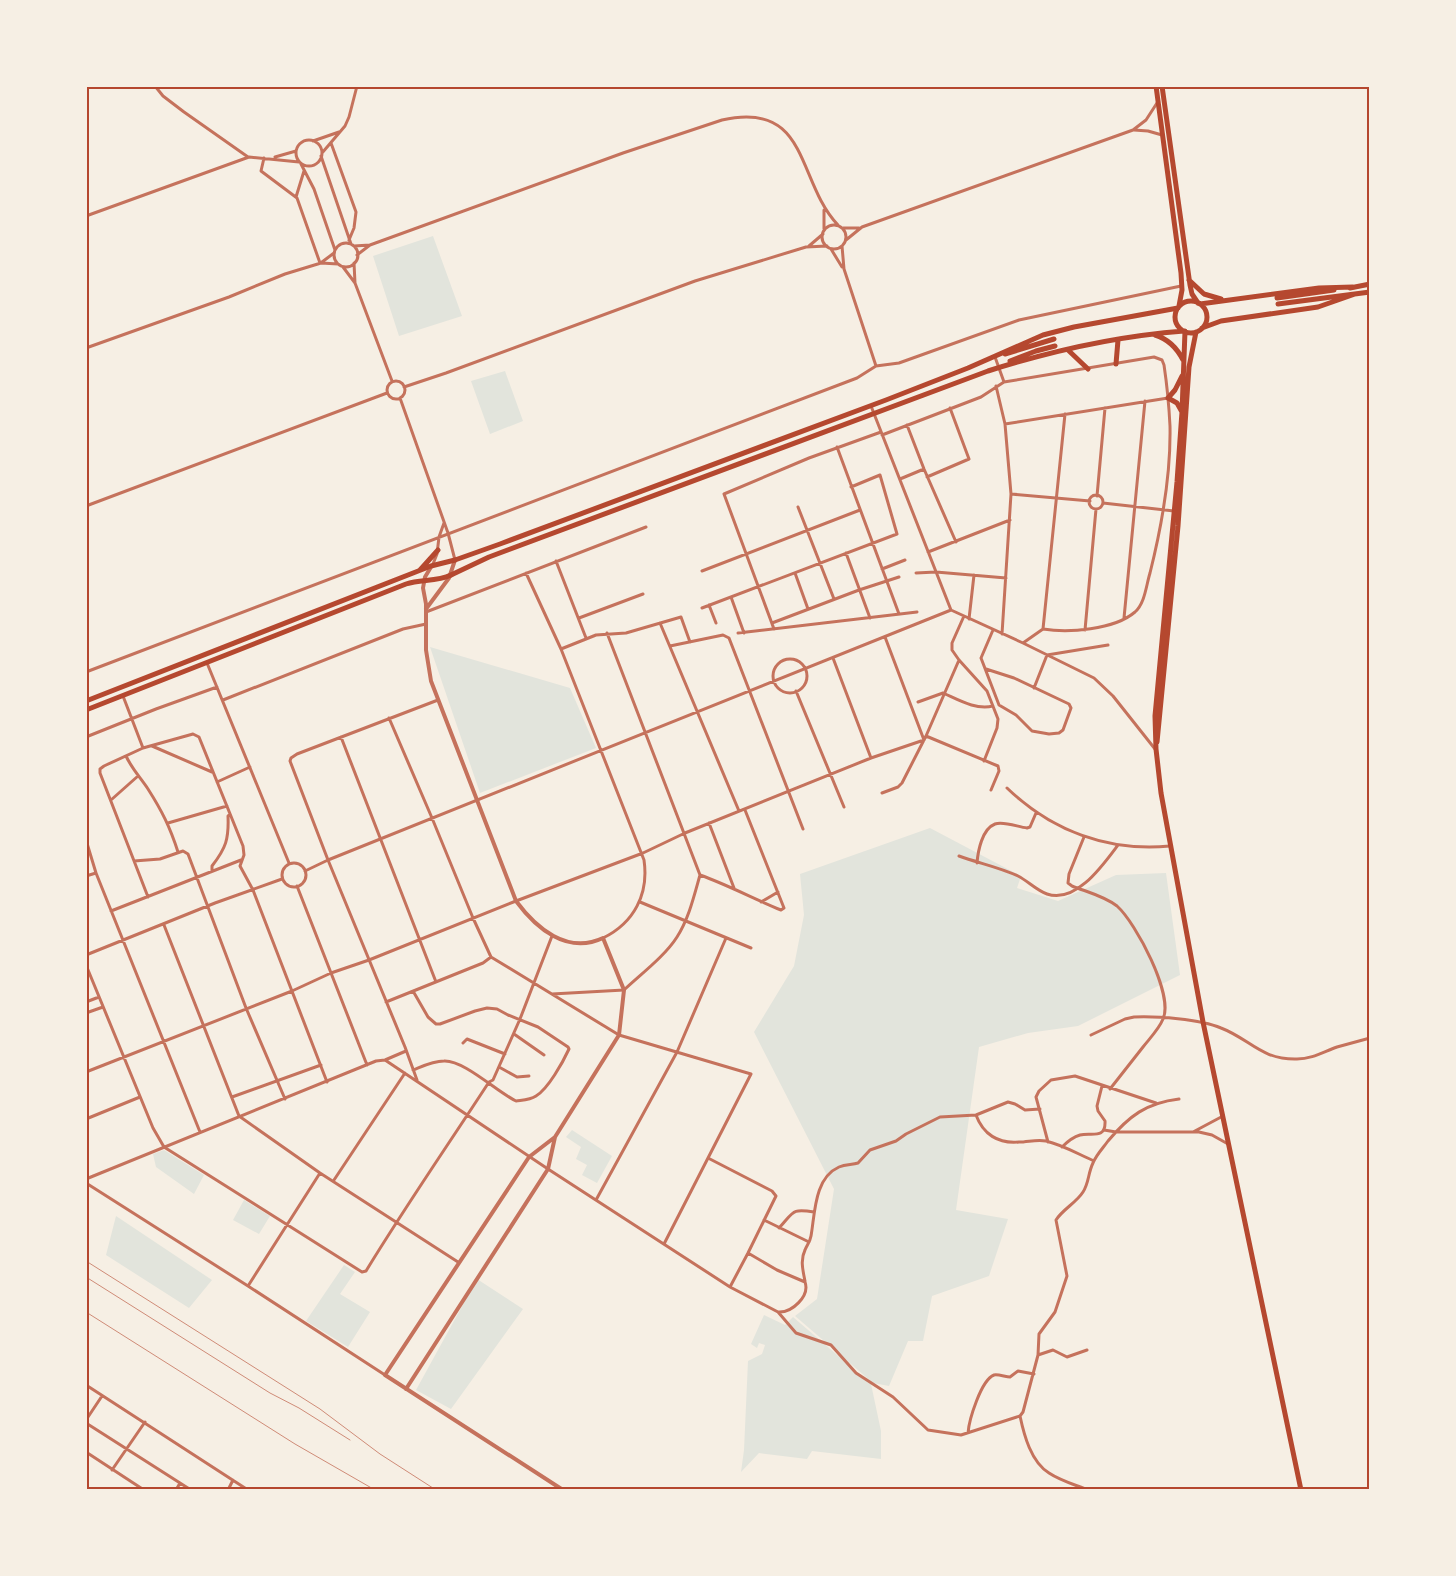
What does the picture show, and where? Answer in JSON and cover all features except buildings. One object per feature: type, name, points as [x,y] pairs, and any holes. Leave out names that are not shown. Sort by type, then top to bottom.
[{"type":"main road","points":[[1156,86],[1182,286],[1176,320],[1179,327],[1184,331]]},
{"type":"main road","points":[[1162,86],[1189,280],[1192,294],[1207,314],[1206,322],[1202,328]]},
{"type":"main road","points":[[1189,280],[1204,294],[1224,299]]},
{"type":"main road","points":[[1370,284],[1278,301],[1370,292]]},
{"type":"main road","points":[[86,701],[432,566],[500,544],[871,405],[1028,341],[1059,331],[1179,307],[1190,301],[1199,303],[1319,288],[1353,287]]},
{"type":"main road","points":[[999,367],[1118,340],[1184,331],[1196,332],[1221,322],[1318,307],[1355,294]]},
{"type":"main road","points":[[1184,331],[1182,412],[1155,716],[1156,749],[1162,802],[1203,1022],[1301,1490]]},
{"type":"main road","points":[[1156,749],[1178,526],[1190,357],[1196,332]]},
{"type":"main road","points":[[1152,335],[1171,343],[1184,361]]},
{"type":"main road","points":[[995,356],[1054,339]]},
{"type":"main road","points":[[1116,364],[1118,340]]},
{"type":"main road","points":[[86,710],[406,584],[424,580],[435,580],[451,575],[489,557],[999,367],[1026,354],[1055,346]]},
{"type":"main road","points":[[1068,350],[1088,369]]},
{"type":"main road","points":[[1182,412],[1177,403],[1168,398],[1175,390],[1184,373]]},
{"type":"main road","points":[[417,572],[438,550]]},
{"type":"street","points":[[155,86],[163,96],[177,107],[249,157]]},
{"type":"street","points":[[86,216],[249,157],[272,158],[307,166],[313,165],[318,162],[321,155],[349,117],[357,86]]},
{"type":"street","points":[[842,228],[862,227],[1133,130],[1150,116],[1158,102]]},
{"type":"street","points":[[355,284],[354,263],[357,254],[370,245],[623,153],[739,116],[764,118],[776,124],[788,134],[801,154],[824,207],[846,233],[846,240]]},
{"type":"street","points":[[1133,130],[1148,131],[1162,135]]},
{"type":"street","points":[[272,158],[296,151],[302,143],[307,141],[313,141],[340,131]]},
{"type":"street","points":[[313,141],[318,145],[349,240],[357,254]]},
{"type":"street","points":[[330,143],[356,212],[354,228],[349,240]]},
{"type":"street","points":[[296,151],[296,156],[314,189],[334,251],[334,259],[343,267],[355,284],[392,381]]},
{"type":"street","points":[[264,158],[260,168],[261,171],[296,196],[321,263]]},
{"type":"street","points":[[296,196],[305,170]]},
{"type":"street","points":[[824,207],[823,241],[844,269]]},
{"type":"street","points":[[806,247],[830,225],[838,225]]},
{"type":"street","points":[[404,387],[695,281],[806,247],[836,248],[842,246],[846,240],[862,227]]},
{"type":"street","points":[[321,263],[342,244],[370,245]]},
{"type":"street","points":[[842,246],[844,269],[876,366]]},
{"type":"street","points":[[86,348],[228,297],[285,274],[321,263],[338,264]]},
{"type":"street","points":[[343,267],[354,263]]},
{"type":"street","points":[[86,672],[848,381],[863,375],[876,366],[899,363],[1019,320],[1182,286]]},
{"type":"street","points":[[995,356],[1004,382]]},
{"type":"street","points":[[774,629],[724,494],[837,447],[907,425],[980,397],[1004,382],[1160,358],[1164,365],[1168,398],[1170,444],[1164,510],[1141,604],[1135,612],[1101,626],[1085,630],[1061,631],[1043,629],[1023,643]]},
{"type":"street","points":[[392,381],[400,381],[404,387],[404,393],[400,398]]},
{"type":"street","points":[[392,381],[387,387],[387,393],[391,398],[400,398]]},
{"type":"street","points":[[996,386],[1006,424],[1012,494],[1002,634]]},
{"type":"street","points":[[86,506],[387,393]]},
{"type":"street","points":[[400,398],[448,533],[455,560],[451,575],[426,610]]},
{"type":"street","points":[[1006,424],[1168,398]]},
{"type":"street","points":[[1124,618],[1145,401]]},
{"type":"street","points":[[871,405],[951,610],[1085,673],[1101,684],[1113,696],[1156,749]]},
{"type":"street","points":[[927,477],[969,459],[950,408]]},
{"type":"street","points":[[1097,496],[1105,408]]},
{"type":"street","points":[[1043,629],[1065,414]]},
{"type":"street","points":[[907,425],[927,477],[956,542]]},
{"type":"street","points":[[837,447],[899,614]]},
{"type":"street","points":[[900,479],[924,469]]},
{"type":"street","points":[[702,608],[897,534],[880,475],[851,486]]},
{"type":"street","points":[[1012,494],[1090,502]]},
{"type":"street","points":[[1090,502],[1093,496],[1097,496]]},
{"type":"street","points":[[1097,496],[1102,499],[1103,503]]},
{"type":"street","points":[[1090,502],[1092,507],[1096,509]]},
{"type":"street","points":[[1103,503],[1174,511]]},
{"type":"street","points":[[1096,509],[1103,503]]},
{"type":"street","points":[[798,508],[834,599]]},
{"type":"street","points":[[1085,630],[1096,509]]},
{"type":"street","points":[[702,571],[860,510]]},
{"type":"street","points":[[928,552],[1010,520]]},
{"type":"street","points":[[444,522],[438,537],[438,550],[424,580],[423,588],[429,674],[438,700],[516,901],[525,912],[552,936],[563,941],[591,942],[613,933],[635,911],[640,902],[646,880],[646,869],[642,853],[561,649],[526,573]]},
{"type":"street","points":[[426,610],[646,527]]},
{"type":"street","points":[[846,553],[870,618]]},
{"type":"street","points":[[882,569],[905,560]]},
{"type":"street","points":[[556,562],[586,638]]},
{"type":"street","points":[[795,572],[808,609]]},
{"type":"street","points":[[916,573],[936,572],[1006,578]]},
{"type":"street","points":[[969,619],[974,575]]},
{"type":"street","points":[[772,623],[886,580],[899,577]]},
{"type":"street","points":[[579,618],[643,594]]},
{"type":"street","points":[[731,596],[744,632]]},
{"type":"street","points":[[709,605],[716,623]]},
{"type":"street","points":[[305,871],[380,838],[951,610]]},
{"type":"street","points":[[738,633],[917,612]]},
{"type":"street","points":[[964,616],[952,645],[953,652],[987,691],[998,719],[998,725],[984,760]]},
{"type":"street","points":[[561,649],[586,638],[606,633],[626,633],[680,617],[690,642]]},
{"type":"street","points":[[660,623],[739,811]]},
{"type":"street","points":[[223,700],[403,629],[426,624]]},
{"type":"street","points":[[986,669],[1008,675],[1070,706],[1063,730],[1060,733],[1044,734],[1027,728],[1016,716],[998,703],[986,669],[981,662],[992,630]]},
{"type":"street","points":[[552,994],[624,990],[677,937],[685,921],[700,874],[606,633]]},
{"type":"street","points":[[670,646],[723,635],[728,637],[803,829]]},
{"type":"street","points":[[884,637],[925,738]]},
{"type":"street","points":[[1047,655],[1108,645]]},
{"type":"street","points":[[1034,688],[1047,655]]},
{"type":"street","points":[[833,658],[871,758]]},
{"type":"street","points":[[784,660],[796,660],[805,669],[807,675],[806,682],[796,691],[783,691],[778,687],[775,681],[775,669],[784,660]]},
{"type":"street","points":[[882,793],[902,784],[925,738],[959,660]]},
{"type":"street","points":[[207,662],[289,863]]},
{"type":"street","points":[[86,737],[217,687]]},
{"type":"street","points":[[796,691],[832,774],[844,807]]},
{"type":"street","points":[[918,702],[943,693],[976,707],[993,706]]},
{"type":"street","points":[[123,695],[143,748]]},
{"type":"street","points":[[417,1080],[290,762],[291,758],[297,754],[438,700]]},
{"type":"street","points":[[388,718],[491,957],[619,1035],[750,1074],[664,1244]]},
{"type":"street","points":[[148,897],[100,769],[143,748],[184,735],[196,735],[199,737],[243,846],[244,855],[240,866],[253,890],[327,1082]]},
{"type":"street","points":[[341,736],[436,982]]},
{"type":"street","points":[[86,1072],[292,991],[331,973],[369,960],[642,853],[709,823],[925,738],[998,766],[1000,770],[991,790]]},
{"type":"street","points":[[152,746],[212,772]]},
{"type":"street","points":[[126,756],[168,823],[178,852]]},
{"type":"street","points":[[217,782],[250,767]]},
{"type":"street","points":[[111,800],[138,776]]},
{"type":"street","points":[[1007,788],[1036,813],[1084,837],[1118,845],[1145,848],[1171,846]]},
{"type":"street","points":[[168,823],[227,806]]},
{"type":"street","points":[[700,874],[761,902],[783,909],[784,907],[745,810]]},
{"type":"street","points":[[978,863],[981,842],[992,826],[998,824],[1027,828],[1030,827],[1036,813]]},
{"type":"street","points":[[212,871],[212,866],[221,854],[228,838],[228,816],[230,814]]},
{"type":"street","points":[[709,823],[734,888]]},
{"type":"street","points":[[1084,837],[1068,883],[1110,901],[1124,914],[1146,949],[1156,971],[1166,1003],[1164,1018],[1157,1030],[1110,1089]]},
{"type":"street","points":[[87,842],[96,873],[200,1132]]},
{"type":"street","points":[[959,856],[1016,875],[1042,892],[1051,895],[1066,895],[1078,888],[1098,870],[1118,845]]},
{"type":"street","points":[[134,861],[160,859],[178,852],[187,852],[246,1008],[284,1099]]},
{"type":"street","points":[[111,911],[242,860]]},
{"type":"street","points":[[289,863],[300,864],[305,871],[306,878],[301,885],[287,885],[282,879],[282,870],[289,863]]},
{"type":"street","points":[[86,876],[96,873]]},
{"type":"street","points":[[86,955],[208,906],[282,879]]},
{"type":"street","points":[[297,886],[367,1065]]},
{"type":"street","points":[[761,902],[778,892]]},
{"type":"street","points":[[640,902],[751,948]]},
{"type":"street","points":[[164,925],[239,1116],[320,1173],[334,1180],[458,1262]]},
{"type":"street","points":[[86,965],[153,1128],[164,1147],[287,1224],[357,1271],[362,1272],[366,1271],[396,1222],[489,1082],[493,1080],[520,1019],[552,936]]},
{"type":"street","points":[[406,1389],[548,1169],[555,1137],[619,1035],[624,990],[603,938]]},
{"type":"street","points":[[596,1200],[677,1052],[726,938]]},
{"type":"street","points":[[386,1002],[483,963],[491,957]]},
{"type":"street","points":[[413,991],[428,1017],[436,1024],[487,1008],[497,1009],[538,1027],[568,1047],[568,1052],[538,1095],[516,1101],[489,1082],[450,1062],[438,1061],[413,1070]]},
{"type":"street","points":[[86,1002],[99,996]]},
{"type":"street","points":[[86,1014],[103,1007]]},
{"type":"street","points":[[1091,1035],[1129,1017],[1147,1016],[1203,1022],[1235,1034],[1265,1053],[1297,1059],[1311,1057],[1370,1038]]},
{"type":"street","points":[[513,1034],[544,1055]]},
{"type":"street","points":[[463,1043],[467,1039],[505,1054]]},
{"type":"street","points":[[86,1179],[406,1050]]},
{"type":"street","points":[[385,1060],[417,1080],[467,1116],[730,1287],[778,1312],[796,1333],[831,1345],[856,1373],[893,1397],[924,1428],[932,1432],[952,1435],[968,1433],[1020,1416],[1023,1412],[1038,1355],[1039,1334],[1055,1312],[1067,1276],[1056,1220],[1084,1190],[1094,1161],[1116,1132],[1135,1114],[1157,1103],[1179,1099]]},
{"type":"street","points":[[232,1097],[321,1065]]},
{"type":"street","points":[[499,1067],[517,1076],[528,1076]]},
{"type":"street","points":[[334,1180],[405,1073]]},
{"type":"street","points":[[1048,1142],[1036,1097],[1037,1093],[1053,1079],[1077,1076],[1110,1089],[1157,1103]]},
{"type":"street","points":[[1102,1086],[1097,1106],[1098,1112],[1105,1121],[1104,1130]]},
{"type":"street","points":[[86,1119],[140,1097]]},
{"type":"street","points":[[778,1312],[793,1309],[805,1291],[802,1265],[803,1256],[809,1242],[814,1212],[823,1184],[834,1170],[848,1164],[858,1163],[870,1150],[896,1141],[940,1117],[976,1115],[1008,1102],[1025,1110],[1040,1109]]},
{"type":"street","points":[[976,1115],[983,1130],[991,1136],[1018,1142],[1041,1140],[1094,1161]]},
{"type":"street","points":[[1192,1132],[1224,1116]]},
{"type":"street","points":[[1062,1147],[1075,1137],[1085,1134],[1098,1134],[1104,1130],[1116,1132],[1192,1132],[1212,1136],[1230,1145]]},
{"type":"street","points":[[385,1375],[529,1156],[555,1137]]},
{"type":"street","points":[[708,1158],[775,1193],[776,1196],[730,1287]]},
{"type":"street","points":[[248,1286],[320,1173]]},
{"type":"street","points":[[86,1184],[248,1286],[563,1490]]},
{"type":"street","points":[[779,1228],[798,1209],[814,1212]]},
{"type":"street","points":[[764,1220],[809,1242]]},
{"type":"street","points":[[748,1253],[777,1270],[805,1282]]},
{"type":"street","points":[[1038,1355],[1053,1350],[1067,1357],[1087,1350]]},
{"type":"street","points":[[968,1433],[977,1397],[992,1377],[997,1375],[1010,1378],[1018,1372],[1034,1374]]},
{"type":"street","points":[[86,1385],[248,1490]]},
{"type":"street","points":[[102,1395],[86,1421],[192,1490]]},
{"type":"street","points":[[1020,1416],[1025,1440],[1044,1470],[1055,1477],[1088,1490]]},
{"type":"street","points":[[112,1470],[145,1422]]},
{"type":"street","points":[[86,1452],[144,1490]]},
{"type":"street","points":[[228,1490],[233,1480]]},
{"type":"street","points":[[176,1490],[180,1483]]},
{"type":"shaded area","points":[[433,236],[462,316],[399,336],[373,256]]},
{"type":"shaded area","points":[[505,371],[523,421],[490,434],[471,381]]},
{"type":"shaded area","points":[[430,647],[570,688],[596,748],[480,793]]},
{"type":"shaded area","points":[[930,828],[1021,876],[1017,888],[1058,901],[1116,875],[1166,873],[1180,975],[1078,1026],[1028,1033],[979,1047],[956,1210],[1008,1219],[989,1276],[932,1296],[923,1341],[908,1341],[889,1386],[873,1383],[795,1316],[817,1299],[834,1189],[754,1032],[794,966],[804,915],[800,874]]},
{"type":"shaded area","points":[[572,1130],[612,1156],[597,1183],[582,1175],[587,1165],[576,1159],[581,1147],[566,1137]]},
{"type":"shaded area","points":[[164,1150],[204,1175],[194,1194],[156,1167],[153,1154]]},
{"type":"shaded area","points":[[244,1200],[270,1216],[259,1234],[233,1220]]},
{"type":"shaded area","points":[[116,1216],[212,1280],[189,1308],[106,1255]]},
{"type":"shaded area","points":[[344,1265],[355,1272],[340,1294],[370,1312],[348,1347],[306,1321]]},
{"type":"shaded area","points":[[477,1279],[523,1309],[451,1409],[416,1390]]},
{"type":"shaded area","points":[[764,1315],[785,1325],[793,1317],[871,1384],[881,1431],[881,1459],[812,1451],[807,1459],[759,1453],[741,1472],[744,1450],[748,1361],[762,1354],[765,1345],[759,1343],[757,1348],[751,1344]]},
{"type":"railway","points":[[86,1261],[320,1409],[380,1454],[436,1490]]},
{"type":"railway","points":[[86,1277],[270,1393],[299,1408],[350,1440]]},
{"type":"railway","points":[[86,1312],[295,1444],[375,1490]]}]
